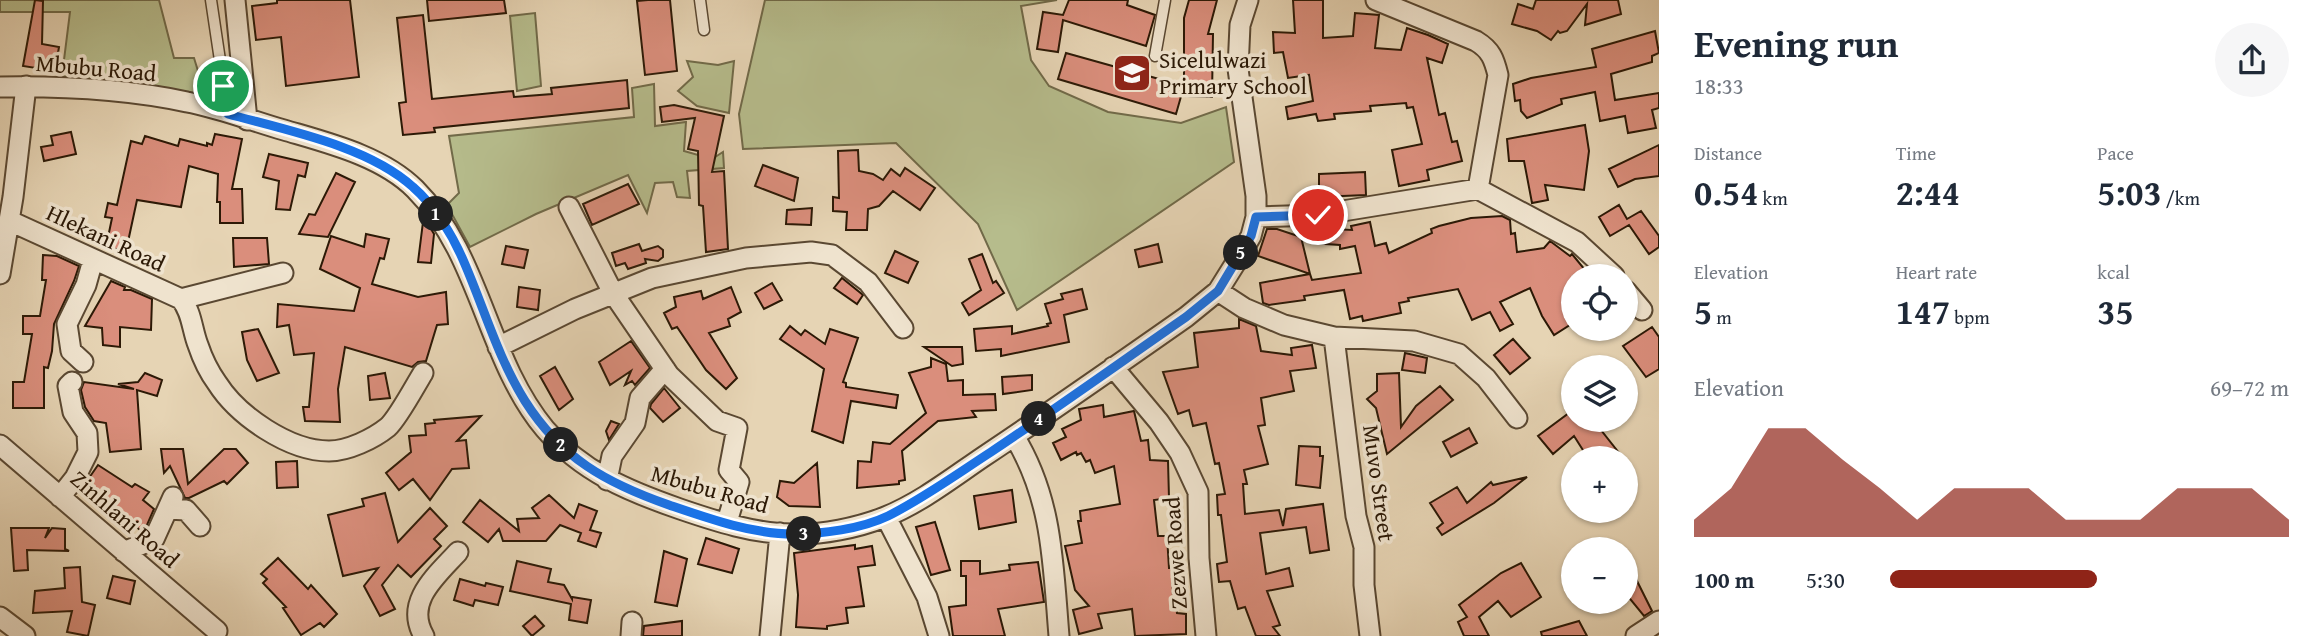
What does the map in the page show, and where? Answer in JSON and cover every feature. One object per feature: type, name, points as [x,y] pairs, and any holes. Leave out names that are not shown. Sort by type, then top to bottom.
[{"type":"street","points":[[235,0],[237,117]]},
{"type":"street","name":"Mbubu Road","points":[[0,87],[26,86],[144,94],[192,103],[357,152],[413,186],[451,236],[498,347],[524,400],[545,429],[567,452],[588,469],[627,491],[727,522],[780,533],[806,534],[886,517],[933,490],[1113,368],[1218,291],[1251,236],[1256,217],[1256,196],[1238,69],[1239,34],[1248,0]]},
{"type":"street","points":[[1376,0],[1476,41],[1487,48],[1493,57],[1498,75],[1478,189]]},
{"type":"street","points":[[0,274],[10,220],[26,86]]},
{"type":"street","points":[[1256,217],[1318,215],[1478,189],[1577,242],[1601,264]]},
{"type":"street","points":[[569,207],[613,293],[665,369],[717,421],[737,428],[729,470],[739,482],[727,522]]},
{"type":"street","name":"Hlekani Road","points":[[10,220],[181,299],[188,309],[198,346],[218,385],[249,417],[275,435],[299,446],[329,451],[356,445],[390,426],[423,373]]},
{"type":"street","points":[[498,347],[575,309],[652,278],[746,258],[811,252],[832,255],[868,282],[903,328]]},
{"type":"street","points":[[83,362],[71,351],[67,324],[86,285],[93,260]]},
{"type":"street","name":"Hlekani Road","points":[[181,299],[283,273]]},
{"type":"street","points":[[1218,291],[1244,308],[1284,325],[1334,337],[1414,341],[1459,354],[1486,378],[1517,418]]},
{"type":"street","points":[[1638,305],[1642,310]]},
{"type":"street","name":"Muvo Street","points":[[1334,337],[1356,516],[1364,547],[1364,585],[1370,636]]},
{"type":"street","name":"Zezwe Road","points":[[1113,368],[1159,422],[1180,453],[1198,492],[1199,558],[1206,636]]},
{"type":"street","points":[[607,480],[612,456],[635,423],[640,398],[665,369]]},
{"type":"street","points":[[60,497],[75,478],[88,452],[87,433],[72,412],[68,386],[72,382]]},
{"type":"street","points":[[1014,436],[1029,460],[1047,520],[1059,636]]},
{"type":"street","name":"Zinhlani Road","points":[[0,445],[217,631]]},
{"type":"street","points":[[144,568],[170,503],[186,510],[200,526]]},
{"type":"street","points":[[886,517],[927,597],[939,636]]},
{"type":"street","points":[[770,636],[780,533]]},
{"type":"street","points":[[124,552],[154,539]]},
{"type":"street","points":[[424,636],[417,617],[424,589],[458,552]]},
{"type":"street","points":[[0,617],[25,636]]},
{"type":"street","points":[[1636,636],[1659,621]]},
{"type":"lane","points":[[211,0],[237,117]]},
{"type":"lane","points":[[700,0],[704,30]]},
{"type":"lane","points":[[1155,56],[1165,0]]},
{"type":"green space","points":[[0,0],[159,0],[174,58],[194,58],[206,97],[62,76],[70,12],[0,12]]},
{"type":"green space","points":[[765,0],[1057,0],[1021,6],[1031,60],[1049,86],[1108,112],[1181,123],[1226,107],[1234,162],[1017,310],[978,224],[896,143],[743,149],[739,114]]},
{"type":"green space","points":[[535,13],[541,86],[517,91],[510,16]]},
{"type":"green space","points":[[687,61],[718,65],[734,61],[729,113],[697,106],[678,91],[693,77]]},
{"type":"green space","points":[[654,84],[655,126],[686,122],[684,151],[712,159],[723,152],[724,168],[687,171],[690,198],[677,197],[673,182],[655,183],[647,213],[628,175],[536,214],[470,247],[447,205],[459,193],[449,136],[634,117],[632,88]]},
{"type":"building","points":[[35,0],[43,1],[42,44],[59,47],[56,65],[44,63],[42,69],[23,66]]},
{"type":"building","points":[[277,0],[350,0],[359,77],[286,86],[281,37],[256,40],[252,6],[277,3]]},
{"type":"building","points":[[427,0],[504,0],[506,13],[429,21]]},
{"type":"building","points":[[670,0],[677,71],[645,75],[637,1]]},
{"type":"building","points":[[1069,0],[1128,0],[1127,5],[1155,15],[1146,46],[1063,20],[1058,52],[1037,49],[1043,12],[1063,15]]},
{"type":"building","points":[[1189,0],[1217,0],[1208,34],[1213,34],[1212,97],[1184,96],[1184,18]]},
{"type":"building","points":[[1293,0],[1323,0],[1323,38],[1353,36],[1355,13],[1379,15],[1375,48],[1401,50],[1407,28],[1448,44],[1442,63],[1427,58],[1439,115],[1445,113],[1452,142],[1457,141],[1462,161],[1427,170],[1429,180],[1399,186],[1392,150],[1422,144],[1413,107],[1407,108],[1406,103],[1370,106],[1371,111],[1334,114],[1335,119],[1318,121],[1316,114],[1288,119],[1286,107],[1313,101],[1309,75],[1288,78],[1283,52],[1274,53],[1273,32],[1295,33]]},
{"type":"building","points":[[1536,0],[1618,0],[1621,14],[1585,25],[1587,4],[1567,31],[1558,31],[1551,40],[1537,31],[1512,24],[1518,4],[1533,9]]},
{"type":"building","points":[[423,15],[432,99],[513,91],[514,97],[552,94],[551,88],[627,80],[629,108],[434,128],[435,132],[403,135],[399,103],[406,102],[397,18]]},
{"type":"building","points":[[1655,31],[1659,53],[1652,56],[1652,62],[1611,74],[1615,100],[1659,93],[1659,108],[1652,110],[1656,128],[1628,133],[1625,116],[1600,121],[1595,92],[1561,99],[1562,104],[1527,118],[1521,111],[1520,100],[1515,101],[1513,84],[1531,78],[1596,67],[1592,49]]},
{"type":"building","points":[[1066,53],[1184,86],[1176,114],[1058,79]]},
{"type":"building","points":[[674,105],[724,116],[712,172],[724,171],[728,249],[706,252],[703,206],[699,205],[698,151],[688,149],[695,118],[662,122],[660,107]]},
{"type":"building","points":[[1585,125],[1589,151],[1584,190],[1545,185],[1548,200],[1532,203],[1524,161],[1509,161],[1507,139]]},
{"type":"building","points":[[71,132],[76,154],[44,161],[41,147],[53,145],[51,136]]},
{"type":"building","points":[[215,134],[242,139],[232,189],[242,189],[243,223],[220,223],[220,202],[217,202],[218,174],[189,166],[181,207],[137,200],[126,251],[106,247],[112,218],[105,217],[108,203],[117,205],[131,141],[142,144],[145,136],[178,146],[180,139],[207,146],[207,143],[212,145]]},
{"type":"building","points":[[1659,145],[1659,176],[1635,179],[1618,187],[1609,169]]},
{"type":"building","points":[[858,150],[859,171],[873,174],[883,180],[891,169],[900,176],[905,168],[935,188],[920,210],[893,191],[879,206],[868,209],[867,230],[846,230],[847,212],[833,211],[833,197],[839,198],[838,151]]},
{"type":"building","points":[[269,154],[308,163],[305,177],[298,175],[290,210],[276,209],[279,181],[263,177]]},
{"type":"building","points":[[763,165],[798,178],[794,201],[755,186]]},
{"type":"building","points":[[1365,172],[1366,195],[1319,197],[1319,174]]},
{"type":"building","points":[[336,173],[355,182],[328,237],[299,234],[309,214],[315,215]]},
{"type":"building","points":[[628,184],[639,204],[592,225],[583,204]]},
{"type":"building","points":[[1619,205],[1627,219],[1641,211],[1659,236],[1659,247],[1649,254],[1629,225],[1610,236],[1599,217]]},
{"type":"building","points":[[812,208],[811,225],[786,224],[787,210]]},
{"type":"building","points":[[1502,216],[1510,220],[1511,234],[1515,233],[1517,252],[1544,248],[1550,241],[1570,256],[1572,254],[1580,264],[1561,264],[1561,331],[1554,335],[1530,288],[1500,302],[1513,324],[1500,331],[1490,312],[1472,320],[1458,289],[1408,298],[1409,301],[1399,303],[1401,313],[1363,321],[1362,316],[1350,319],[1344,290],[1304,296],[1305,300],[1269,305],[1263,303],[1260,283],[1310,274],[1312,280],[1361,273],[1355,246],[1340,249],[1340,245],[1311,243],[1312,228],[1352,230],[1351,226],[1370,222],[1375,246],[1386,243],[1389,253],[1432,233],[1431,229],[1471,218]]},
{"type":"building","points":[[423,222],[427,222],[434,234],[431,263],[418,262]]},
{"type":"building","points":[[1267,229],[1277,229],[1301,237],[1310,274],[1258,256]]},
{"type":"building","points":[[366,234],[389,239],[384,259],[380,258],[372,284],[418,297],[446,292],[448,324],[437,325],[426,361],[418,362],[412,367],[345,347],[338,389],[340,422],[305,421],[303,407],[309,407],[314,353],[294,355],[289,325],[277,327],[278,304],[354,311],[360,288],[320,269],[331,236],[364,247]]},
{"type":"building","points":[[233,238],[267,238],[269,264],[234,267]]},
{"type":"building","points":[[639,244],[642,251],[658,246],[663,250],[663,257],[658,261],[645,259],[646,263],[628,269],[625,263],[616,266],[612,253]]},
{"type":"building","points":[[1158,244],[1162,262],[1139,267],[1135,250]]},
{"type":"building","points":[[506,246],[528,250],[524,268],[502,264]]},
{"type":"building","points":[[895,251],[918,262],[908,283],[885,273]]},
{"type":"building","points":[[982,254],[993,283],[996,281],[1004,293],[969,315],[962,303],[981,290],[969,259]]},
{"type":"building","points":[[43,255],[57,256],[79,266],[54,324],[52,351],[48,368],[44,367],[44,408],[13,408],[13,382],[24,382],[32,334],[23,334],[23,316],[40,316],[46,280],[42,280]]},
{"type":"building","points":[[842,278],[863,295],[857,304],[834,288]]},
{"type":"building","points":[[111,281],[125,287],[124,290],[131,290],[152,299],[151,330],[120,327],[120,347],[103,345],[102,328],[85,326]]},
{"type":"building","points":[[772,283],[782,300],[764,309],[755,293]]},
{"type":"building","points":[[519,287],[540,290],[538,310],[517,307]]},
{"type":"building","points":[[731,287],[741,312],[728,319],[730,326],[709,333],[737,378],[726,389],[706,370],[677,327],[672,329],[664,313],[676,307],[674,297],[701,291],[703,299]]},
{"type":"building","points":[[1082,289],[1087,309],[1064,315],[1069,342],[1001,356],[1001,349],[976,351],[974,329],[1012,326],[1012,334],[1048,326],[1047,324],[1051,323],[1045,304],[1063,299],[1061,294]]},
{"type":"building","points":[[1239,319],[1256,326],[1261,351],[1292,355],[1291,348],[1312,345],[1316,368],[1290,371],[1294,391],[1261,398],[1265,425],[1258,426],[1268,464],[1244,470],[1247,484],[1243,484],[1245,514],[1279,510],[1283,526],[1286,509],[1323,504],[1329,550],[1310,553],[1306,527],[1260,533],[1266,574],[1289,568],[1293,586],[1267,591],[1280,625],[1273,627],[1280,636],[1256,636],[1245,607],[1238,609],[1230,581],[1219,582],[1217,564],[1227,562],[1221,515],[1218,515],[1217,495],[1225,494],[1219,463],[1215,464],[1206,423],[1193,426],[1189,410],[1178,414],[1163,372],[1198,367],[1194,333],[1239,328]]},
{"type":"building","points":[[790,326],[801,335],[805,330],[825,344],[830,329],[858,338],[843,382],[846,387],[898,395],[896,408],[851,401],[843,443],[812,431],[824,369],[780,339]]},
{"type":"building","points":[[1652,327],[1659,337],[1659,369],[1646,377],[1638,366],[1638,355],[1630,355],[1623,346],[1631,341],[1638,341],[1638,336]]},
{"type":"building","points":[[258,329],[279,373],[257,381],[247,360],[242,332]]},
{"type":"building","points":[[1513,339],[1530,358],[1510,374],[1494,355]]},
{"type":"building","points":[[631,341],[650,368],[635,385],[632,381],[625,385],[631,371],[610,385],[599,362]]},
{"type":"building","points":[[924,347],[962,347],[963,364],[952,366]]},
{"type":"building","points":[[1405,353],[1427,358],[1425,373],[1402,370]]},
{"type":"building","points":[[931,358],[946,364],[948,381],[963,380],[963,395],[995,394],[996,410],[972,411],[976,417],[938,421],[902,451],[905,480],[899,481],[899,484],[857,488],[858,461],[871,462],[873,442],[890,444],[926,413],[909,373],[931,367]]},
{"type":"building","points":[[555,367],[573,399],[559,410],[540,376]]},
{"type":"building","points":[[145,373],[162,380],[157,396],[137,390],[141,449],[110,452],[106,423],[94,421],[85,407],[81,390],[84,382],[134,389],[118,384],[138,382]]},
{"type":"building","points":[[385,373],[390,398],[370,400],[368,376]]},
{"type":"building","points":[[1399,373],[1401,427],[1416,406],[1440,386],[1453,400],[1387,454],[1376,408],[1367,399],[1377,391],[1377,374]]},
{"type":"building","points":[[1032,375],[1032,390],[1003,394],[1002,377]]},
{"type":"building","points":[[664,388],[680,408],[663,422],[650,408]]},
{"type":"building","points":[[1103,405],[1104,417],[1134,411],[1141,441],[1148,440],[1150,460],[1168,461],[1169,498],[1154,500],[1158,536],[1167,536],[1169,568],[1172,568],[1173,598],[1177,613],[1186,614],[1186,634],[1135,636],[1132,609],[1098,614],[1102,628],[1079,634],[1073,610],[1089,606],[1075,590],[1065,546],[1082,543],[1078,521],[1081,521],[1080,511],[1120,504],[1114,466],[1095,473],[1090,460],[1086,462],[1081,453],[1077,455],[1076,452],[1061,460],[1053,443],[1066,437],[1062,429],[1081,420],[1079,409]]},
{"type":"building","points":[[481,416],[457,441],[466,440],[469,468],[452,469],[430,500],[413,479],[399,490],[386,473],[411,452],[409,436],[426,435],[425,424],[435,423],[434,420]]},
{"type":"building","points":[[1561,419],[1561,432],[1602,432],[1614,446],[1580,446],[1574,436],[1553,454],[1538,436]]},
{"type":"building","points":[[611,421],[619,424],[609,440],[606,431]]},
{"type":"building","points":[[1469,428],[1477,443],[1451,457],[1443,442]]},
{"type":"building","points":[[1299,446],[1320,447],[1320,456],[1323,456],[1320,488],[1296,485]]},
{"type":"building","points":[[161,449],[183,449],[188,484],[224,449],[236,449],[248,463],[227,484],[224,481],[185,498],[170,466],[164,473]]},
{"type":"building","points":[[297,461],[298,487],[277,488],[276,462]]},
{"type":"building","points":[[817,463],[820,507],[789,506],[777,497],[780,481],[794,483]]},
{"type":"building","points":[[98,465],[132,487],[135,484],[149,492],[143,500],[154,509],[147,525],[141,531],[132,523],[128,527],[109,514],[111,510],[80,491]]},
{"type":"building","points":[[1527,477],[1494,503],[1442,535],[1437,528],[1443,523],[1430,503],[1457,487],[1467,503],[1491,482],[1493,485]]},
{"type":"building","points":[[1012,490],[1016,522],[979,529],[974,496]]},
{"type":"building","points":[[385,493],[398,542],[430,508],[447,526],[434,539],[441,546],[411,577],[398,565],[382,585],[395,609],[380,616],[364,586],[378,568],[343,576],[328,515],[364,506],[362,499]]},
{"type":"building","points":[[549,495],[574,518],[579,504],[597,511],[590,530],[601,533],[596,547],[578,541],[581,533],[560,525],[546,541],[503,541],[499,529],[488,542],[463,522],[480,500],[519,531],[517,519],[539,518],[532,508]]},
{"type":"building","points":[[935,522],[950,570],[931,575],[916,527]]},
{"type":"building","points":[[11,528],[49,528],[45,538],[52,528],[65,529],[65,549],[69,551],[27,550],[28,570],[14,571]]},
{"type":"building","points":[[706,538],[739,549],[732,573],[698,564]]},
{"type":"building","points":[[855,545],[855,549],[872,546],[875,565],[858,567],[864,606],[846,608],[848,623],[827,626],[827,629],[796,627],[798,595],[794,553]]},
{"type":"building","points":[[664,551],[687,559],[677,606],[655,602]]},
{"type":"building","points":[[278,558],[308,589],[311,585],[337,614],[324,627],[320,623],[301,635],[283,608],[286,607],[263,583],[267,579],[261,574]]},
{"type":"building","points":[[517,561],[551,569],[548,582],[564,585],[572,599],[591,600],[587,623],[569,620],[571,604],[510,591]]},
{"type":"building","points":[[961,561],[980,561],[980,574],[1010,570],[1009,565],[1038,562],[1044,602],[998,609],[1005,636],[953,636],[949,607],[966,605],[966,576],[961,576]]},
{"type":"building","points":[[1521,563],[1541,597],[1511,617],[1498,601],[1479,617],[1489,636],[1464,636],[1458,622],[1467,617],[1459,605],[1501,573]]},
{"type":"building","points":[[80,567],[82,602],[95,605],[88,636],[67,632],[72,611],[33,613],[35,591],[65,588],[64,568]]},
{"type":"building","points":[[113,576],[135,581],[130,604],[107,598]]},
{"type":"building","points":[[460,579],[485,586],[486,583],[503,587],[498,605],[475,600],[473,606],[454,600]]},
{"type":"building","points":[[1638,583],[1652,611],[1644,616],[1638,609]]},
{"type":"building","points":[[535,616],[544,626],[532,636],[523,626]]},
{"type":"building","points":[[682,621],[682,636],[643,636],[644,626]]},
{"type":"building","points":[[1579,621],[1587,636],[1542,636],[1541,632]]},
{"type":"place","name":"Sicelulwazi Primary School","points":[[1132,73]]},
{"type":"route","points":[[223,86],[228,114],[357,152],[413,186],[451,236],[498,347],[524,400],[545,429],[567,452],[588,469],[627,491],[685,511],[769,532],[806,534],[859,525],[886,517],[933,490],[1186,317],[1218,291],[1251,236],[1256,217],[1318,215]]}]
